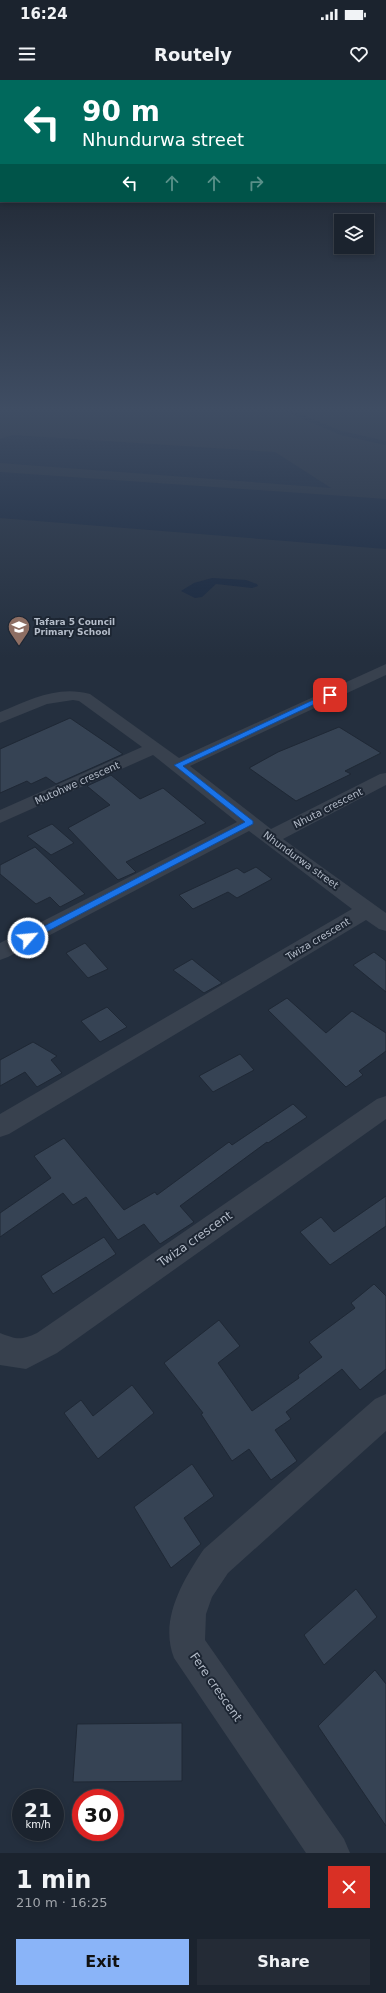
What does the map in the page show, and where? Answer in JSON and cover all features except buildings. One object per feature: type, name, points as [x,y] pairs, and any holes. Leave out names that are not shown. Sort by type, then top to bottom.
[{"type":"street","points":[[178,765],[386,669]]},
{"type":"street","name":"Nhundurwa street","points":[[0,718],[57,696],[75,694],[84,697],[178,765],[269,838],[386,924]]},
{"type":"street","name":"Mutohwe crescent","points":[[0,818],[155,748]]},
{"type":"street","name":"Nhuta crescent","points":[[269,838],[386,778]]},
{"type":"street","points":[[0,952],[250,823]]},
{"type":"street","name":"Twiza crescent","points":[[0,1128],[368,910]]},
{"type":"street","name":"Twiza crescent","points":[[0,1347],[4,1352],[26,1354],[47,1343],[386,1106]]},
{"type":"street","name":"Fere crescent","points":[[330,1853],[187,1645],[188,1614],[199,1586],[216,1561],[386,1410]]},
{"type":"water","points":[[0,493],[297,493],[386,499],[386,549],[0,518]]},
{"type":"water","points":[[212,578],[246,580],[257,584],[258,586],[252,588],[216,584],[202,597],[195,598],[181,591],[194,583]]},
{"type":"place","name":"Tafara 5 Council Primary School","points":[[19,646]]},
{"type":"route","points":[[28,938],[250,823],[178,765],[330,695]]}]
